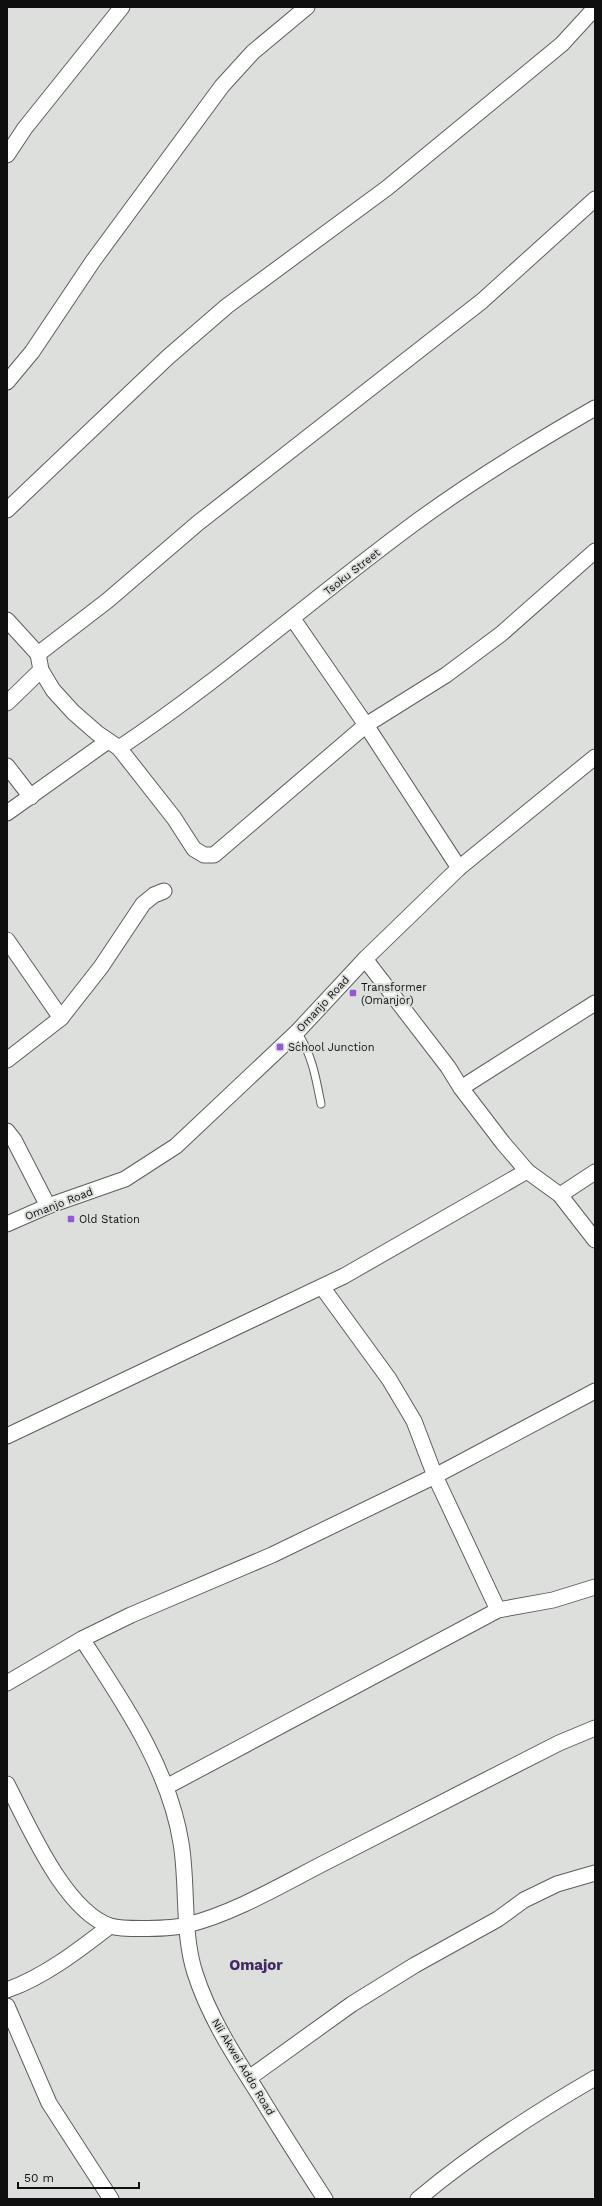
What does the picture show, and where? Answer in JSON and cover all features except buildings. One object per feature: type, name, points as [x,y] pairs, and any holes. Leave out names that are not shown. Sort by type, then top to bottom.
[{"type":"street","points":[[7,156],[25,128],[122,7]]},
{"type":"street","points":[[7,382],[32,352],[93,261],[222,86],[253,52],[307,7]]},
{"type":"street","points":[[7,510],[151,373],[227,306],[387,188],[562,44],[595,8]]},
{"type":"street","points":[[38,654],[107,601],[210,513],[482,301],[595,199]]},
{"type":"street","name":"Tsoku Street","points":[[7,813],[113,744],[171,714],[412,525],[478,479],[541,439],[595,408]]},
{"type":"street","points":[[7,620],[38,654],[40,670],[53,690],[73,712],[113,744],[174,818],[194,849],[204,855],[214,855],[366,724],[446,675],[502,634],[595,551]]},
{"type":"street","points":[[293,619],[366,724],[459,868]]},
{"type":"street","points":[[7,703],[40,670]]},
{"type":"street","name":"Omanjo Road","points":[[7,1224],[48,1206],[125,1179],[176,1146],[297,1032],[365,958],[459,868],[595,757]]},
{"type":"street","points":[[7,766],[31,797]]},
{"type":"street","points":[[7,1060],[61,1018],[101,967],[143,904],[154,895],[164,891]]},
{"type":"street","points":[[7,940],[61,1018]]},
{"type":"street","points":[[365,958],[448,1067],[461,1088],[527,1171],[560,1196],[595,1240]]},
{"type":"street","points":[[461,1088],[595,1003]]},
{"type":"street","points":[[7,1131],[14,1140],[48,1206]]},
{"type":"street","points":[[8,1433],[344,1276],[527,1171]]},
{"type":"street","points":[[560,1196],[595,1172]]},
{"type":"street","points":[[322,1287],[389,1379],[414,1421],[435,1476],[498,1610]]},
{"type":"street","points":[[7,1683],[82,1640],[182,1592],[272,1555],[435,1476],[595,1391]]},
{"type":"street","points":[[166,1787],[498,1610],[553,1600],[595,1587]]},
{"type":"street","name":"Nii Akwei Addo Road","points":[[82,1640],[131,1713],[166,1787],[181,1841],[189,1949],[194,1971],[206,2003],[248,2078],[325,2199]]},
{"type":"street","points":[[7,1784],[44,1858],[87,1912],[110,1926],[172,1928],[188,1925],[243,1904],[552,1747],[595,1728]]},
{"type":"street","points":[[248,2078],[352,2004],[415,1965],[498,1919],[524,1900],[557,1884],[595,1873]]},
{"type":"street","points":[[7,1990],[20,1985],[68,1956],[110,1926]]},
{"type":"street","points":[[7,2006],[49,2102],[111,2199]]},
{"type":"street","points":[[418,2199],[443,2178],[502,2137],[560,2098],[595,2078]]},
{"type":"lane","points":[[297,1032],[307,1045],[321,1104]]},
{"type":"place","name":"Transformer (Omanjor)","points":[[353,993]]},
{"type":"place","name":"School Junction","points":[[280,1047]]},
{"type":"place","name":"Old Station","points":[[71,1219]]},
{"type":"district","name":"Omajor","points":[[256,1965]]}]
